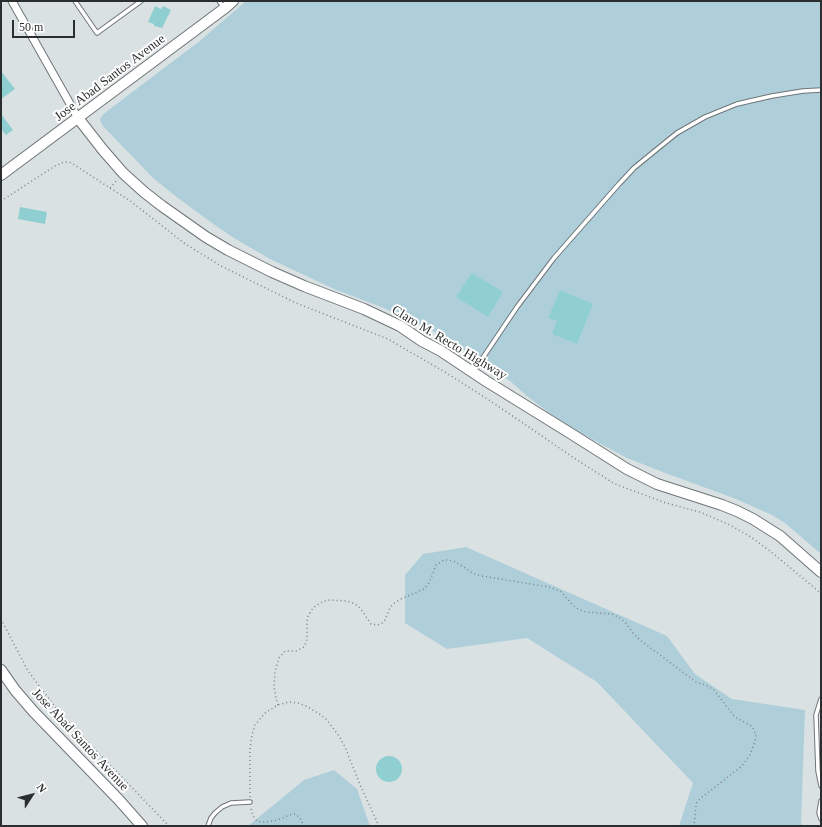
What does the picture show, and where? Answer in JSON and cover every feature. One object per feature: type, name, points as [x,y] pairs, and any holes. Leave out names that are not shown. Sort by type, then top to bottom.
[{"type":"main road","name":"Jose Abad Santos Avenue","points":[[1,175],[78,118],[222,5],[233,1]]},
{"type":"main road","name":"Claro M. Recto Highway","points":[[78,118],[123,173],[144,192],[206,237],[250,262],[304,286],[364,308],[400,326],[632,472],[670,488],[737,511],[753,519],[780,536],[821,572]]},
{"type":"main road","name":"Jose Abad Santos Avenue","points":[[1,670],[15,690],[33,711],[142,826]]},
{"type":"street","points":[[12,1],[78,118]]},
{"type":"lane","points":[[75,1],[97,33],[141,1]]},
{"type":"lane","points":[[473,372],[517,307],[554,258],[618,184],[634,168],[656,150],[677,133],[705,117],[737,104],[772,96],[821,90]]},
{"type":"lane","points":[[821,699],[816,715],[818,770],[821,786]]},
{"type":"lane","points":[[821,801],[818,813],[821,819]]},
{"type":"lane","points":[[208,826],[211,818],[222,807],[231,803],[250,802]]},
{"type":"path","points":[[1,201],[55,166],[64,162],[73,164],[129,200],[184,243],[221,266],[296,303],[388,339],[492,402],[615,484],[666,503],[700,512],[730,525],[751,537],[770,551],[821,594]]},
{"type":"path","points":[[110,188],[123,173]]},
{"type":"path","points":[[278,705],[274,686],[275,672],[279,658],[285,651],[296,651],[304,646],[307,639],[308,616],[317,604],[330,600],[347,601],[356,604],[371,624],[378,625],[384,622],[393,604],[424,589],[429,583],[436,565],[444,560],[459,564],[476,575],[549,587],[560,591],[578,609],[586,612],[612,614],[620,618],[640,640],[696,682],[708,686],[714,690],[735,717],[753,728],[756,735],[754,745],[746,761],[736,771],[704,794],[697,802],[694,826]]},
{"type":"path","points":[[1,619],[28,671],[59,712],[169,826]]},
{"type":"path","points":[[302,826],[302,821],[295,814],[277,820],[261,822],[257,820],[252,812],[250,802],[250,749],[255,725],[266,712],[278,705],[289,702],[306,706],[326,719],[333,727],[345,747],[379,826]]},
{"type":"shaded area","points":[[246,1],[821,1],[821,554],[785,523],[772,515],[736,499],[627,458],[579,432],[549,413],[510,381],[426,327],[381,307],[334,289],[270,259],[216,226],[153,178],[102,125],[100,120],[101,117],[201,40]]},
{"type":"shaded area","points":[[466,547],[667,636],[695,674],[732,699],[805,710],[801,823],[803,826],[679,826],[693,783],[597,682],[527,638],[447,649],[405,623],[405,575],[423,554]]},
{"type":"shaded area","points":[[334,770],[357,789],[370,826],[248,826],[304,780]]},
{"type":"building","points":[[155,6],[161,9],[163,6],[171,10],[162,28],[154,26],[154,24],[148,22]]},
{"type":"building","points":[[1,71],[15,89],[1,99]]},
{"type":"building","points":[[1,114],[13,130],[6,135],[1,129]]},
{"type":"building","points":[[20,207],[47,212],[45,224],[18,219]]},
{"type":"building","points":[[472,273],[503,292],[488,317],[456,297]]},
{"type":"building","points":[[560,290],[593,304],[577,344],[552,334],[557,321],[548,318]]},
{"type":"building","points":[[389,756],[399,759],[402,769],[399,779],[389,782],[379,779],[376,769],[379,759]]}]
